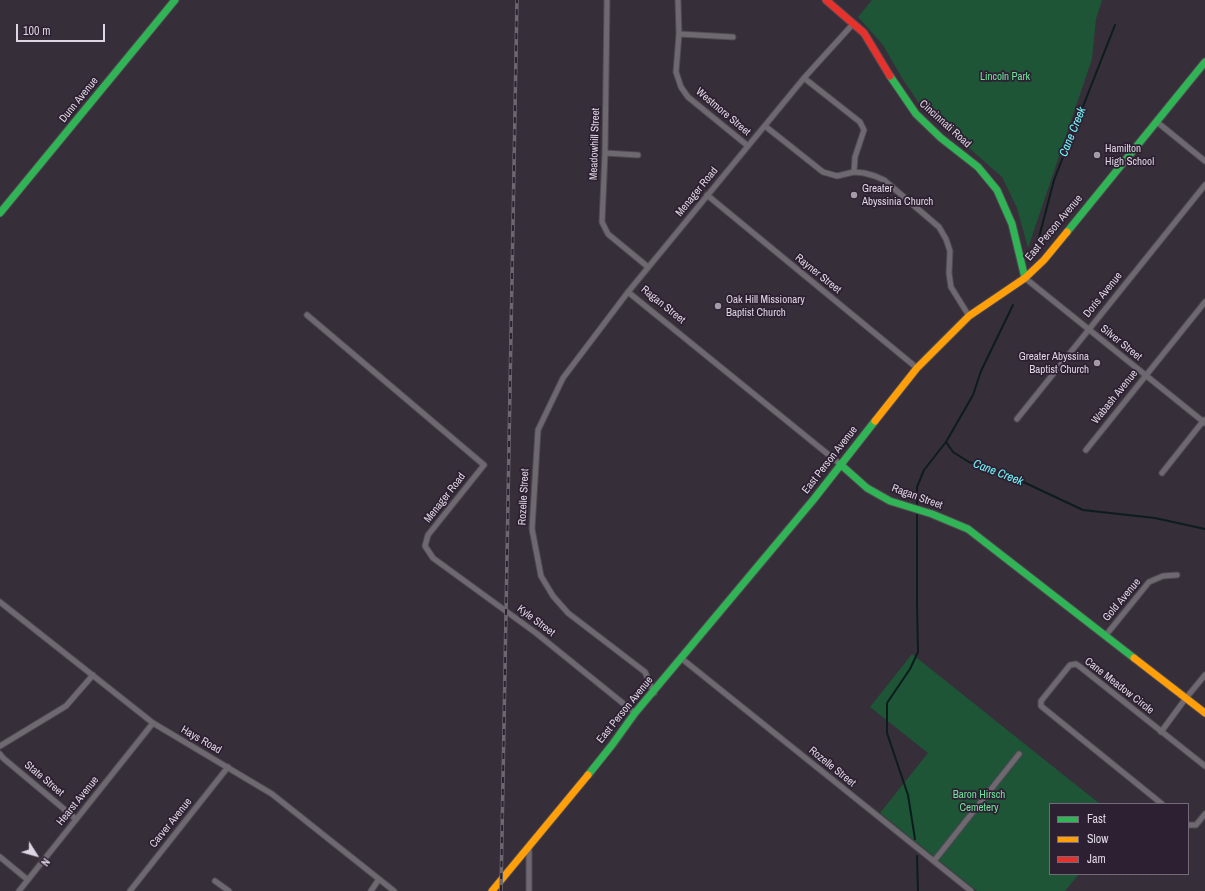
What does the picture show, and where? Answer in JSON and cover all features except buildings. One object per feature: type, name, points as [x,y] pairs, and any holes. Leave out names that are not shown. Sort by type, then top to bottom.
[{"type":"main road","name":"Dunn Avenue","points":[[0,213],[174,0]]},
{"type":"main road","name":"Cincinnati Road","points":[[827,1],[864,33],[890,76],[916,114],[941,138],[978,167],[997,190],[1012,224],[1025,278]]},
{"type":"main road","name":"East Person Avenue","points":[[492,891],[681,658],[814,498],[917,368],[969,316],[1025,278],[1044,260],[1205,62]]},
{"type":"main road","name":"Ragan Street","points":[[840,464],[867,488],[890,501],[935,515],[968,529],[1205,713]]},
{"type":"street","name":"Meadowhill Street","points":[[607,0],[605,153],[602,222],[608,234],[648,267]]},
{"type":"street","name":"Westmore Street","points":[[678,0],[679,34],[676,72],[681,87],[688,97],[748,146]]},
{"type":"street","name":"Menager Road","points":[[563,378],[648,267],[804,78],[853,24]]},
{"type":"street","points":[[679,34],[732,37]]},
{"type":"street","points":[[804,78],[860,122],[864,130],[855,157],[854,172]]},
{"type":"street","points":[[1157,122],[1205,160]]},
{"type":"street","points":[[765,126],[823,172],[837,176],[854,172],[875,176],[884,180],[939,227],[950,251],[949,273],[951,287],[969,316]]},
{"type":"street","points":[[605,153],[638,155]]},
{"type":"street","name":"Doris Avenue","points":[[1017,419],[1205,185]]},
{"type":"street","name":"Rayner Street","points":[[707,195],[917,368]]},
{"type":"street","name":"Silver Street","points":[[1025,278],[1145,376],[1204,421]]},
{"type":"street","name":"Ragan Street","points":[[628,292],[840,464]]},
{"type":"street","name":"Wabash Avenue","points":[[1086,450],[1205,302]]},
{"type":"street","name":"Menager Road","points":[[307,314],[484,464],[428,535],[425,546]]},
{"type":"street","name":"Rozelle Street","points":[[563,378],[538,430],[532,529],[541,576],[553,596],[568,613],[645,672],[654,693]]},
{"type":"street","points":[[1162,473],[1204,421]]},
{"type":"street","name":"Kyle Street","points":[[425,546],[433,558],[536,633],[636,713]]},
{"type":"street","name":"Gold Avenue","points":[[1106,635],[1149,582],[1163,576],[1177,574]]},
{"type":"street","name":"Hays Road","points":[[0,602],[153,723],[272,794],[394,891]]},
{"type":"street","name":"Rozelle Street","points":[[681,658],[971,891]]},
{"type":"street","name":"Cane Meadow Circle","points":[[1161,803],[1043,709],[1040,703],[1070,665],[1076,664],[1205,766]]},
{"type":"street","points":[[0,746],[66,706],[93,675]]},
{"type":"street","points":[[1161,732],[1205,675]]},
{"type":"street","name":"Hearst Avenue","points":[[19,891],[153,723]]},
{"type":"street","name":"State Street","points":[[0,754],[76,819]]},
{"type":"street","points":[[934,861],[1019,754]]},
{"type":"street","name":"Carver Avenue","points":[[130,891],[228,767]]},
{"type":"street","points":[[1189,825],[1191,826],[1196,825],[1205,814]]},
{"type":"street","points":[[529,847],[529,891]]},
{"type":"street","points":[[0,857],[28,880]]},
{"type":"street","points":[[371,891],[379,879]]},
{"type":"street","points":[[215,881],[229,891]]},
{"type":"green space","name":"Lincoln Park","points":[[872,0],[1102,0],[1096,19],[1092,59],[1028,248],[1017,208],[1002,177],[920,105],[883,45],[858,17]]},
{"type":"green space","name":"Baron Hirsch Cemetery","points":[[912,654],[1099,803],[1049,803],[1049,875],[1078,875],[1065,891],[977,891],[880,813],[928,753],[870,707]]},
{"type":"waterway","name":"Cane Creek","points":[[1038,241],[1054,180],[1115,25]]},
{"type":"waterway","name":"Cane Creek","points":[[1013,305],[981,371],[973,395],[946,442],[953,452],[969,462],[1002,472],[1083,510],[1155,518],[1205,529]]},
{"type":"waterway","points":[[917,507],[917,487],[924,470],[946,442]]},
{"type":"waterway","points":[[915,839],[908,795],[887,733],[887,703],[910,669],[918,652],[917,511]]},
{"type":"waterway","points":[[917,856],[918,891]]},
{"type":"railway","points":[[501,891],[517,0]]},
{"type":"traffic: fast","points":[[0,213],[175,0]]},
{"type":"traffic: fast","points":[[1067,232],[1205,62]]},
{"type":"traffic: fast","points":[[890,76],[916,114],[941,138],[978,167],[997,190],[1012,224],[1025,278]]},
{"type":"traffic: fast","points":[[588,775],[635,713],[814,499],[875,421]]},
{"type":"traffic: fast","points":[[840,464],[867,488],[890,501],[932,514],[968,529],[1134,658]]},
{"type":"traffic: slow","points":[[875,421],[917,368],[969,316],[1025,278],[1044,260],[1067,232]]},
{"type":"traffic: slow","points":[[1134,658],[1205,713]]},
{"type":"traffic: slow","points":[[492,891],[588,775]]},
{"type":"traffic: jam","points":[[826,0],[864,33],[890,76]]},
{"type":"place","name":"Hamilton High School","points":[[1097,155]]},
{"type":"place","name":"Greater Abyssinia Church","points":[[854,195]]},
{"type":"place","name":"Oak Hill Missionary Baptist Church","points":[[718,306]]},
{"type":"place","name":"Greater Abyssina Baptist Church","points":[[1097,363]]}]
